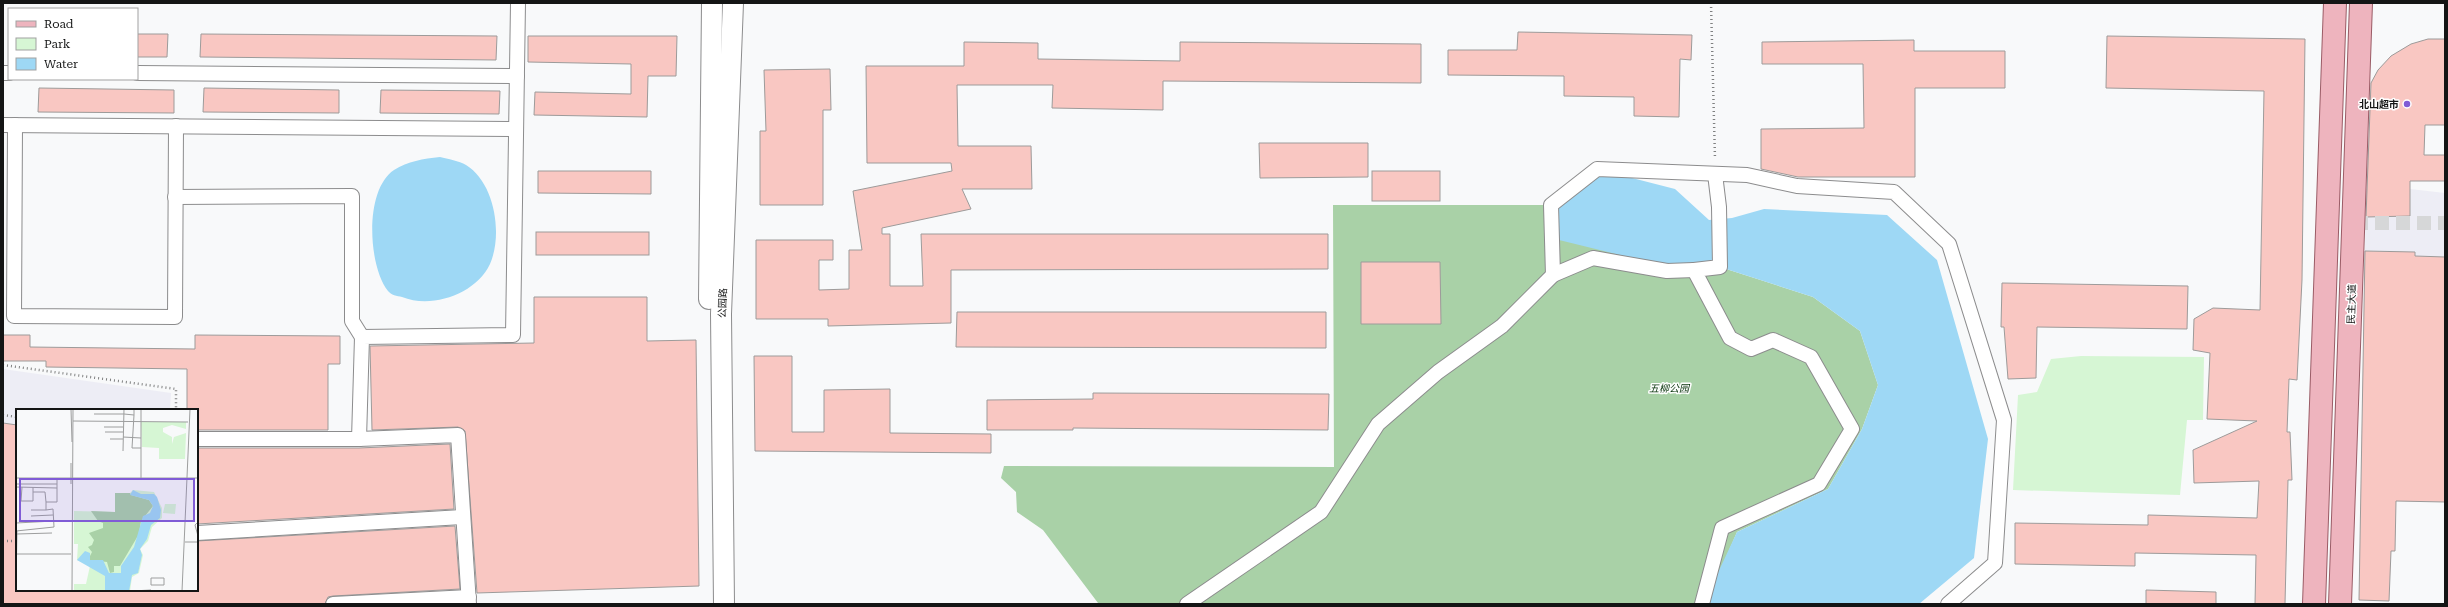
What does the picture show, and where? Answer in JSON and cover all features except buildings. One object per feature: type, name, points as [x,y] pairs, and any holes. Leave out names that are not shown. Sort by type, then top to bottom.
[{"type":"main road","points":[[2314,604],[2335,3]]},
{"type":"main road","name":"民主大道","points":[[2340,604],[2361,3]]},
{"type":"street","points":[[362,338],[513,335],[518,3]]},
{"type":"street","points":[[712,3],[708,321],[716,604]]},
{"type":"street","name":"公园路","points":[[724,604],[721,314],[733,3]]},
{"type":"street","points":[[138,73],[517,76]]},
{"type":"street","points":[[176,126],[175,317],[14,316],[9,125],[176,126],[516,129]]},
{"type":"street","points":[[1553,275],[1551,204],[1597,169],[1747,175],[1797,186],[1894,192],[1949,244],[2004,420],[1995,563],[1948,604]]},
{"type":"street","points":[[1187,604],[1321,512],[1378,424],[1438,372],[1502,326],[1553,275],[1593,258],[1667,271],[1720,267],[1718,207],[1715,174]]},
{"type":"street","points":[[176,196],[352,196],[352,321],[362,338],[359,439]]},
{"type":"street","points":[[1694,270],[1730,338],[1751,349],[1773,340],[1811,357],[1852,429],[1819,484],[1722,528],[1702,604]]},
{"type":"street","points":[[198,439],[359,439],[458,435],[462,518],[469,600],[333,604]]},
{"type":"street","points":[[198,533],[462,518]]},
{"type":"path","points":[[1711,3],[1715,174]]},
{"type":"path","points":[[3,365],[176,389],[176,409]]},
{"type":"path","points":[[3,415],[16,417]]},
{"type":"path","points":[[3,541],[16,541]]},
{"type":"shaded area","points":[[2366,189],[2410,189],[2445,193],[2445,471],[2411,470],[2415,252],[2365,251]]},
{"type":"shaded area","points":[[3,369],[171,393],[170,409],[16,409],[16,591],[3,604]]},
{"type":"green space","name":"五柳公园","points":[[1333,205],[1551,205],[1720,267],[1813,297],[1860,331],[1878,385],[1862,429],[1828,489],[1737,532],[1706,604],[1098,603],[1043,530],[1017,512],[1016,492],[1001,478],[1004,466],[1334,467]]},
{"type":"green space","points":[[2081,356],[2204,357],[2203,420],[2187,420],[2180,495],[2013,490],[2018,395],[2037,392],[2051,359]]},
{"type":"water","points":[[440,157],[466,165],[476,173],[484,184],[490,196],[494,210],[496,238],[494,252],[490,264],[483,275],[475,284],[464,291],[439,300],[426,301],[396,296],[388,291],[381,279],[376,264],[373,247],[372,229],[374,210],[378,194],[384,180],[399,167],[410,162]]},
{"type":"water","points":[[1597,169],[1675,189],[1709,220],[1732,218],[1764,209],[1887,215],[1937,260],[1988,439],[1974,558],[1919,604],[1706,604],[1708,594],[1737,532],[1828,489],[1862,429],[1878,385],[1860,331],[1813,297],[1720,267],[1685,271],[1555,239],[1551,205]]},
{"type":"tunnel","points":[[2354,223],[2445,223]]},
{"type":"place","name":"北山超市","points":[[2407,104]]}]
